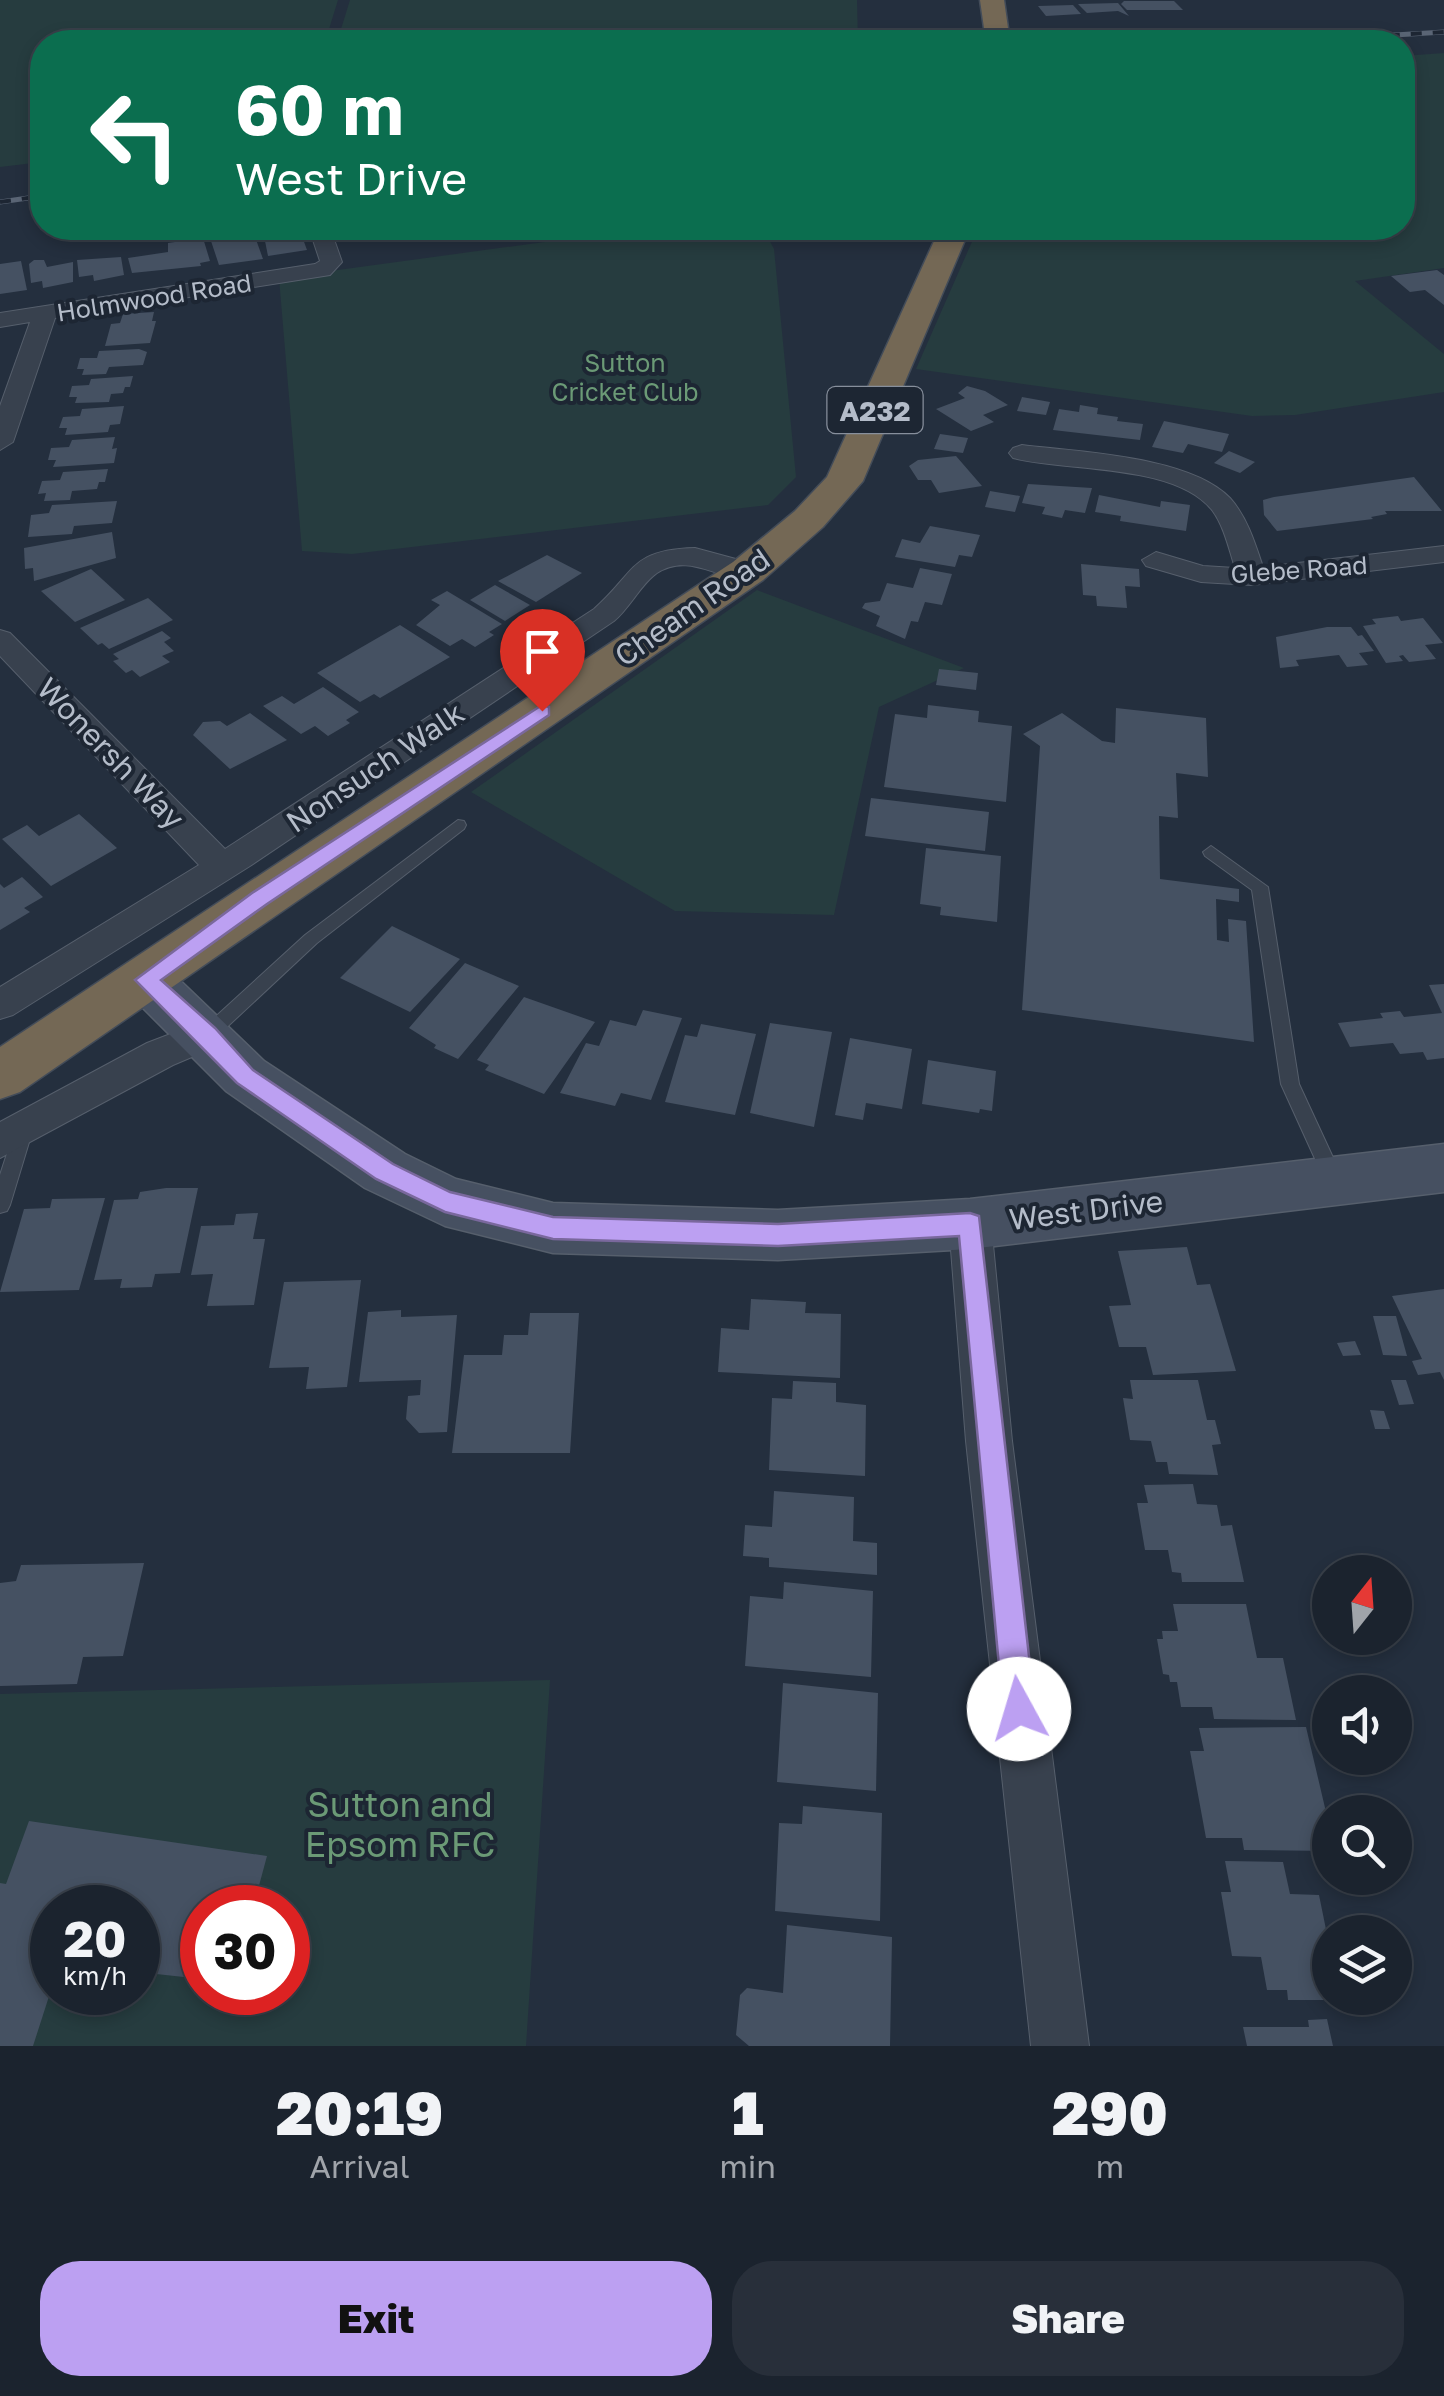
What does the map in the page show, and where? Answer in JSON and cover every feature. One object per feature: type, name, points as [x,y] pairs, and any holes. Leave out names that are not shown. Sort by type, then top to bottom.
[{"type":"highway","points":[[992,0],[996,30]]},
{"type":"highway","name":"Cheam Road","points":[[0,1076],[748,570],[809,520],[844,481],[950,240]]},
{"type":"street","name":"Holmwood Road","points":[[0,320],[308,274],[332,262],[324,240]]},
{"type":"street","points":[[0,442],[45,313]]},
{"type":"street","points":[[1022,453],[1160,474],[1206,492],[1220,502],[1238,535],[1252,577]]},
{"type":"street","name":"Glebe Road","points":[[1156,560],[1201,574],[1252,577],[1444,554]]},
{"type":"street","name":"Nonsuch Walk","points":[[0,1006],[222,867],[604,615],[652,562],[695,556],[748,570]]},
{"type":"street","name":"Wonersh Way","points":[[0,640],[222,867]]},
{"type":"street","name":"West Drive","points":[[146,980],[245,1076],[384,1171],[445,1201],[553,1228],[778,1235],[970,1224],[1444,1168]]},
{"type":"street","points":[[12,1134],[160,1054],[207,1035]]},
{"type":"street","points":[[970,1224],[991,1460],[1060,2046]]},
{"type":"lane","points":[[207,1035],[311,939],[458,825]]},
{"type":"lane","points":[[1211,852],[1260,887],[1290,1084],[1335,1182]]},
{"type":"lane","points":[[0,1205],[12,1134]]},
{"type":"green space","points":[[0,0],[338,0],[329,30],[30,30],[30,163],[0,167]]},
{"type":"green space","points":[[350,0],[857,0],[858,30],[341,30]]},
{"type":"green space","points":[[1444,53],[1444,268],[1355,281],[1444,354],[1444,392],[1295,415],[1252,416],[916,369],[973,240],[1415,240],[1415,55]]},
{"type":"green space","name":"Sutton Cricket Club","points":[[559,240],[769,240],[774,249],[796,477],[768,505],[352,554],[302,551],[279,278]]},
{"type":"green space","points":[[757,590],[964,668],[879,707],[834,915],[675,911],[471,792]]},
{"type":"green space","name":"Sutton and Epsom RFC","points":[[550,1680],[526,2046],[0,2046],[0,1694]]},
{"type":"building","points":[[1174,1],[1183,10],[1127,10],[1121,4]]},
{"type":"building","points":[[1118,3],[1129,16],[1118,11],[1087,13],[1078,4]]},
{"type":"building","points":[[1073,5],[1081,14],[1046,16],[1038,6]]},
{"type":"building","points":[[204,240],[210,261],[200,263],[201,266],[132,273],[128,258],[168,252],[168,243]]},
{"type":"building","points":[[256,240],[263,259],[219,265],[211,241]]},
{"type":"building","points":[[265,240],[303,240],[307,250],[268,256]]},
{"type":"building","points":[[121,257],[124,275],[94,281],[93,275],[79,277],[77,260]]},
{"type":"building","points":[[44,260],[47,267],[73,262],[73,282],[43,288],[42,281],[31,283],[29,264]]},
{"type":"building","points":[[21,261],[27,290],[0,294],[0,264]]},
{"type":"building","points":[[1437,270],[1444,275],[1444,305],[1425,290],[1410,292],[1391,276]]},
{"type":"building","points":[[154,312],[152,321],[156,321],[150,343],[105,346],[111,324],[120,323],[123,314]]},
{"type":"building","points":[[99,351],[147,352],[143,365],[109,367],[106,374],[82,375],[84,369],[77,369],[80,358],[97,358]]},
{"type":"building","points":[[133,376],[130,387],[125,387],[123,393],[111,394],[109,402],[75,403],[77,397],[69,397],[72,386],[89,385],[91,379]]},
{"type":"building","points":[[967,386],[985,391],[1008,405],[983,415],[994,422],[971,431],[936,409],[965,398],[958,393]]},
{"type":"building","points":[[1022,397],[1050,402],[1046,415],[1017,411]]},
{"type":"building","points":[[1080,405],[1098,408],[1097,414],[1118,417],[1117,421],[1143,424],[1140,440],[1053,430],[1059,409],[1079,412]]},
{"type":"building","points":[[124,406],[120,424],[110,425],[108,432],[65,435],[67,428],[59,428],[63,417],[80,416],[82,409]]},
{"type":"building","points":[[1164,421],[1229,434],[1222,452],[1188,444],[1183,453],[1152,447]]},
{"type":"building","points":[[940,434],[968,438],[963,453],[934,449]]},
{"type":"building","points":[[115,437],[114,463],[53,467],[56,460],[48,460],[51,448],[69,447],[72,440]]},
{"type":"building","points":[[1229,451],[1255,462],[1240,473],[1214,463]]},
{"type":"building","points":[[956,456],[982,486],[939,493],[931,480],[918,480],[909,466],[918,460]]},
{"type":"building","points":[[108,469],[105,482],[99,482],[97,489],[72,491],[70,500],[44,501],[46,493],[38,494],[42,481],[60,480],[63,472]]},
{"type":"building","points":[[1414,477],[1442,511],[1385,511],[1387,514],[1373,519],[1277,531],[1264,515],[1263,500],[1274,497]]},
{"type":"building","points":[[1028,484],[1092,488],[1085,513],[1065,510],[1062,518],[1042,514],[1045,507],[1022,503]]},
{"type":"building","points":[[990,491],[1020,496],[1015,512],[985,507]]},
{"type":"building","points":[[1099,495],[1160,507],[1161,501],[1190,505],[1186,531],[1120,521],[1121,516],[1095,512]]},
{"type":"building","points":[[117,501],[112,523],[74,526],[72,534],[28,537],[31,515],[49,513],[52,505]]},
{"type":"building","points":[[930,526],[980,535],[972,557],[959,555],[955,567],[895,557],[902,539],[920,543]]},
{"type":"building","points":[[112,532],[116,558],[34,581],[33,568],[25,569],[24,548]]},
{"type":"building","points":[[547,555],[582,573],[536,602],[498,581]]},
{"type":"building","points":[[1081,564],[1139,569],[1140,587],[1125,586],[1127,608],[1097,606],[1096,596],[1083,595]]},
{"type":"building","points":[[920,568],[952,574],[942,605],[925,602],[918,622],[911,621],[905,639],[876,626],[880,616],[862,608],[865,603],[880,601],[887,583],[913,588]]},
{"type":"building","points":[[91,569],[125,600],[75,622],[41,591]]},
{"type":"building","points":[[495,585],[530,605],[505,621],[470,600]]},
{"type":"building","points":[[447,591],[502,624],[489,632],[494,635],[475,647],[462,639],[450,646],[416,625],[440,605],[431,600]]},
{"type":"building","points":[[148,598],[173,620],[109,649],[102,643],[98,645],[80,628]]},
{"type":"building","points":[[1398,616],[1401,621],[1423,618],[1443,643],[1425,645],[1436,659],[1409,662],[1403,655],[1399,656],[1403,661],[1386,663],[1363,626],[1376,624],[1372,619]]},
{"type":"building","points":[[400,625],[450,657],[380,698],[374,694],[360,702],[317,673]]},
{"type":"building","points":[[1327,627],[1351,627],[1358,636],[1362,635],[1374,651],[1359,653],[1368,665],[1347,667],[1339,655],[1296,660],[1299,666],[1280,668],[1276,637]]},
{"type":"building","points":[[162,631],[171,638],[164,642],[174,651],[162,656],[170,662],[140,677],[132,670],[126,673],[113,661],[119,659],[113,654]]},
{"type":"building","points":[[939,669],[978,673],[976,690],[936,685]]},
{"type":"building","points":[[323,687],[359,712],[346,720],[350,723],[328,736],[315,726],[301,734],[263,706],[282,696],[294,704]]},
{"type":"building","points":[[928,705],[979,711],[978,722],[1012,726],[1006,802],[884,787],[895,714],[927,718]]},
{"type":"building","points":[[1116,708],[1206,718],[1208,777],[1176,773],[1178,818],[1159,816],[1160,879],[1239,889],[1239,902],[1216,899],[1217,940],[1229,942],[1228,919],[1246,921],[1254,1042],[1022,1010],[1040,746],[1023,734],[1062,713],[1102,741],[1115,743]]},
{"type":"building","points":[[250,713],[287,740],[230,769],[193,735],[203,722],[220,721],[227,726]]},
{"type":"building","points":[[871,798],[989,812],[985,851],[865,836]]},
{"type":"building","points":[[79,814],[117,848],[51,886],[2,839],[27,825],[39,836]]},
{"type":"building","points":[[926,848],[1001,856],[997,922],[940,915],[941,907],[920,904]]},
{"type":"building","points":[[22,877],[43,897],[24,908],[30,912],[0,930],[0,884],[4,888]]},
{"type":"building","points":[[392,926],[460,959],[410,1012],[340,978]]},
{"type":"building","points":[[465,963],[519,986],[458,1059],[434,1048],[436,1045],[409,1028]]},
{"type":"building","points":[[1444,984],[1444,1058],[1427,1060],[1423,1052],[1400,1054],[1393,1043],[1350,1047],[1338,1023],[1383,1018],[1380,1013],[1400,1011],[1404,1017],[1442,1013],[1429,985]]},
{"type":"building","points":[[524,997],[595,1022],[544,1094],[485,1070],[489,1065],[477,1060]]},
{"type":"building","points":[[643,1010],[682,1018],[651,1100],[621,1093],[615,1106],[560,1093],[586,1043],[599,1046],[610,1020],[636,1026]]},
{"type":"building","points":[[770,1023],[832,1032],[814,1127],[750,1113]]},
{"type":"building","points":[[701,1024],[756,1034],[735,1115],[665,1102],[685,1035],[697,1037]]},
{"type":"building","points":[[850,1038],[912,1049],[902,1109],[866,1103],[863,1120],[835,1115]]},
{"type":"building","points":[[928,1060],[996,1071],[992,1111],[980,1109],[979,1113],[922,1104]]},
{"type":"building","points":[[198,1188],[180,1273],[155,1274],[152,1287],[120,1288],[122,1279],[94,1280],[114,1200],[138,1199],[140,1192]]},
{"type":"building","points":[[105,1198],[79,1290],[0,1292],[24,1209],[50,1208],[52,1199]]},
{"type":"building","points":[[258,1213],[253,1239],[265,1239],[254,1305],[207,1306],[213,1274],[191,1275],[201,1226],[234,1225],[236,1214]]},
{"type":"building","points":[[1187,1247],[1197,1285],[1210,1284],[1236,1371],[1153,1375],[1146,1347],[1119,1347],[1109,1306],[1131,1305],[1118,1251]]},
{"type":"building","points":[[361,1280],[347,1387],[306,1389],[309,1367],[269,1368],[284,1282]]},
{"type":"building","points":[[1444,1289],[1444,1380],[1440,1372],[1418,1375],[1412,1361],[1422,1359],[1392,1296]]},
{"type":"building","points":[[751,1299],[806,1302],[805,1313],[841,1314],[840,1378],[718,1372],[721,1328],[749,1330]]},
{"type":"building","points":[[401,1310],[401,1317],[457,1315],[447,1432],[419,1433],[406,1419],[408,1396],[420,1395],[421,1380],[359,1382],[368,1312]]},
{"type":"building","points":[[530,1313],[579,1313],[570,1453],[452,1453],[464,1355],[502,1355],[504,1335],[528,1335]]},
{"type":"building","points":[[1373,1316],[1396,1316],[1407,1356],[1383,1355]]},
{"type":"building","points":[[1355,1341],[1361,1355],[1343,1356],[1337,1343]]},
{"type":"building","points":[[1130,1380],[1198,1380],[1207,1420],[1215,1420],[1221,1444],[1212,1445],[1218,1475],[1169,1474],[1167,1462],[1156,1462],[1151,1441],[1130,1440],[1123,1398],[1133,1399]]},
{"type":"building","points":[[1391,1380],[1406,1380],[1414,1404],[1399,1405]]},
{"type":"building","points":[[793,1381],[836,1383],[836,1402],[866,1405],[865,1476],[769,1470],[772,1398],[792,1399]]},
{"type":"building","points":[[1370,1410],[1384,1411],[1390,1429],[1375,1429]]},
{"type":"building","points":[[1193,1484],[1197,1504],[1217,1505],[1221,1526],[1232,1525],[1244,1582],[1182,1582],[1181,1573],[1172,1572],[1168,1550],[1145,1550],[1137,1503],[1148,1503],[1144,1485]]},
{"type":"building","points":[[774,1491],[854,1497],[853,1541],[877,1543],[877,1575],[769,1567],[769,1558],[743,1556],[745,1525],[772,1527]]},
{"type":"building","points":[[144,1563],[123,1656],[83,1657],[77,1684],[0,1686],[0,1583],[16,1581],[21,1565]]},
{"type":"building","points":[[784,1582],[873,1591],[871,1677],[745,1666],[750,1596],[783,1599]]},
{"type":"building","points":[[1173,1604],[1246,1604],[1257,1658],[1283,1658],[1296,1720],[1214,1719],[1212,1707],[1181,1707],[1177,1682],[1170,1682],[1169,1675],[1163,1674],[1157,1639],[1163,1639],[1162,1631],[1178,1631]]},
{"type":"building","points":[[783,1683],[878,1693],[876,1791],[777,1782]]},
{"type":"building","points":[[1306,1727],[1312,1775],[1317,1775],[1322,1795],[1312,1795],[1312,1851],[1244,1850],[1242,1838],[1206,1838],[1190,1751],[1204,1751],[1199,1728]]},
{"type":"building","points":[[803,1806],[882,1813],[880,1921],[775,1911],[779,1823],[802,1824]]},
{"type":"building","points":[[29,1821],[267,1856],[259,1885],[180,1885],[180,1977],[160,1974],[160,1885],[30,1885],[30,2015],[43,2015],[33,2046],[0,2046],[0,1883],[6,1884]]},
{"type":"building","points":[[1225,1861],[1283,1862],[1290,1894],[1319,1895],[1323,1915],[1312,1915],[1312,2000],[1288,2000],[1287,1990],[1267,1990],[1261,1957],[1232,1956],[1221,1892],[1231,1892]]},
{"type":"building","points":[[787,1925],[892,1937],[890,2046],[749,2046],[736,2035],[740,1995],[747,1988],[783,1993]]},
{"type":"building","points":[[1327,2019],[1333,2046],[1247,2046],[1243,2027],[1309,2027],[1308,2020]]},
{"type":"railway","points":[[1415,34],[1444,32]]},
{"type":"railway","points":[[0,202],[30,198]]},
{"type":"route","points":[[542,711],[259,898],[146,980],[245,1076],[384,1171],[445,1201],[553,1228],[778,1235],[970,1224],[1019,1709]]}]
